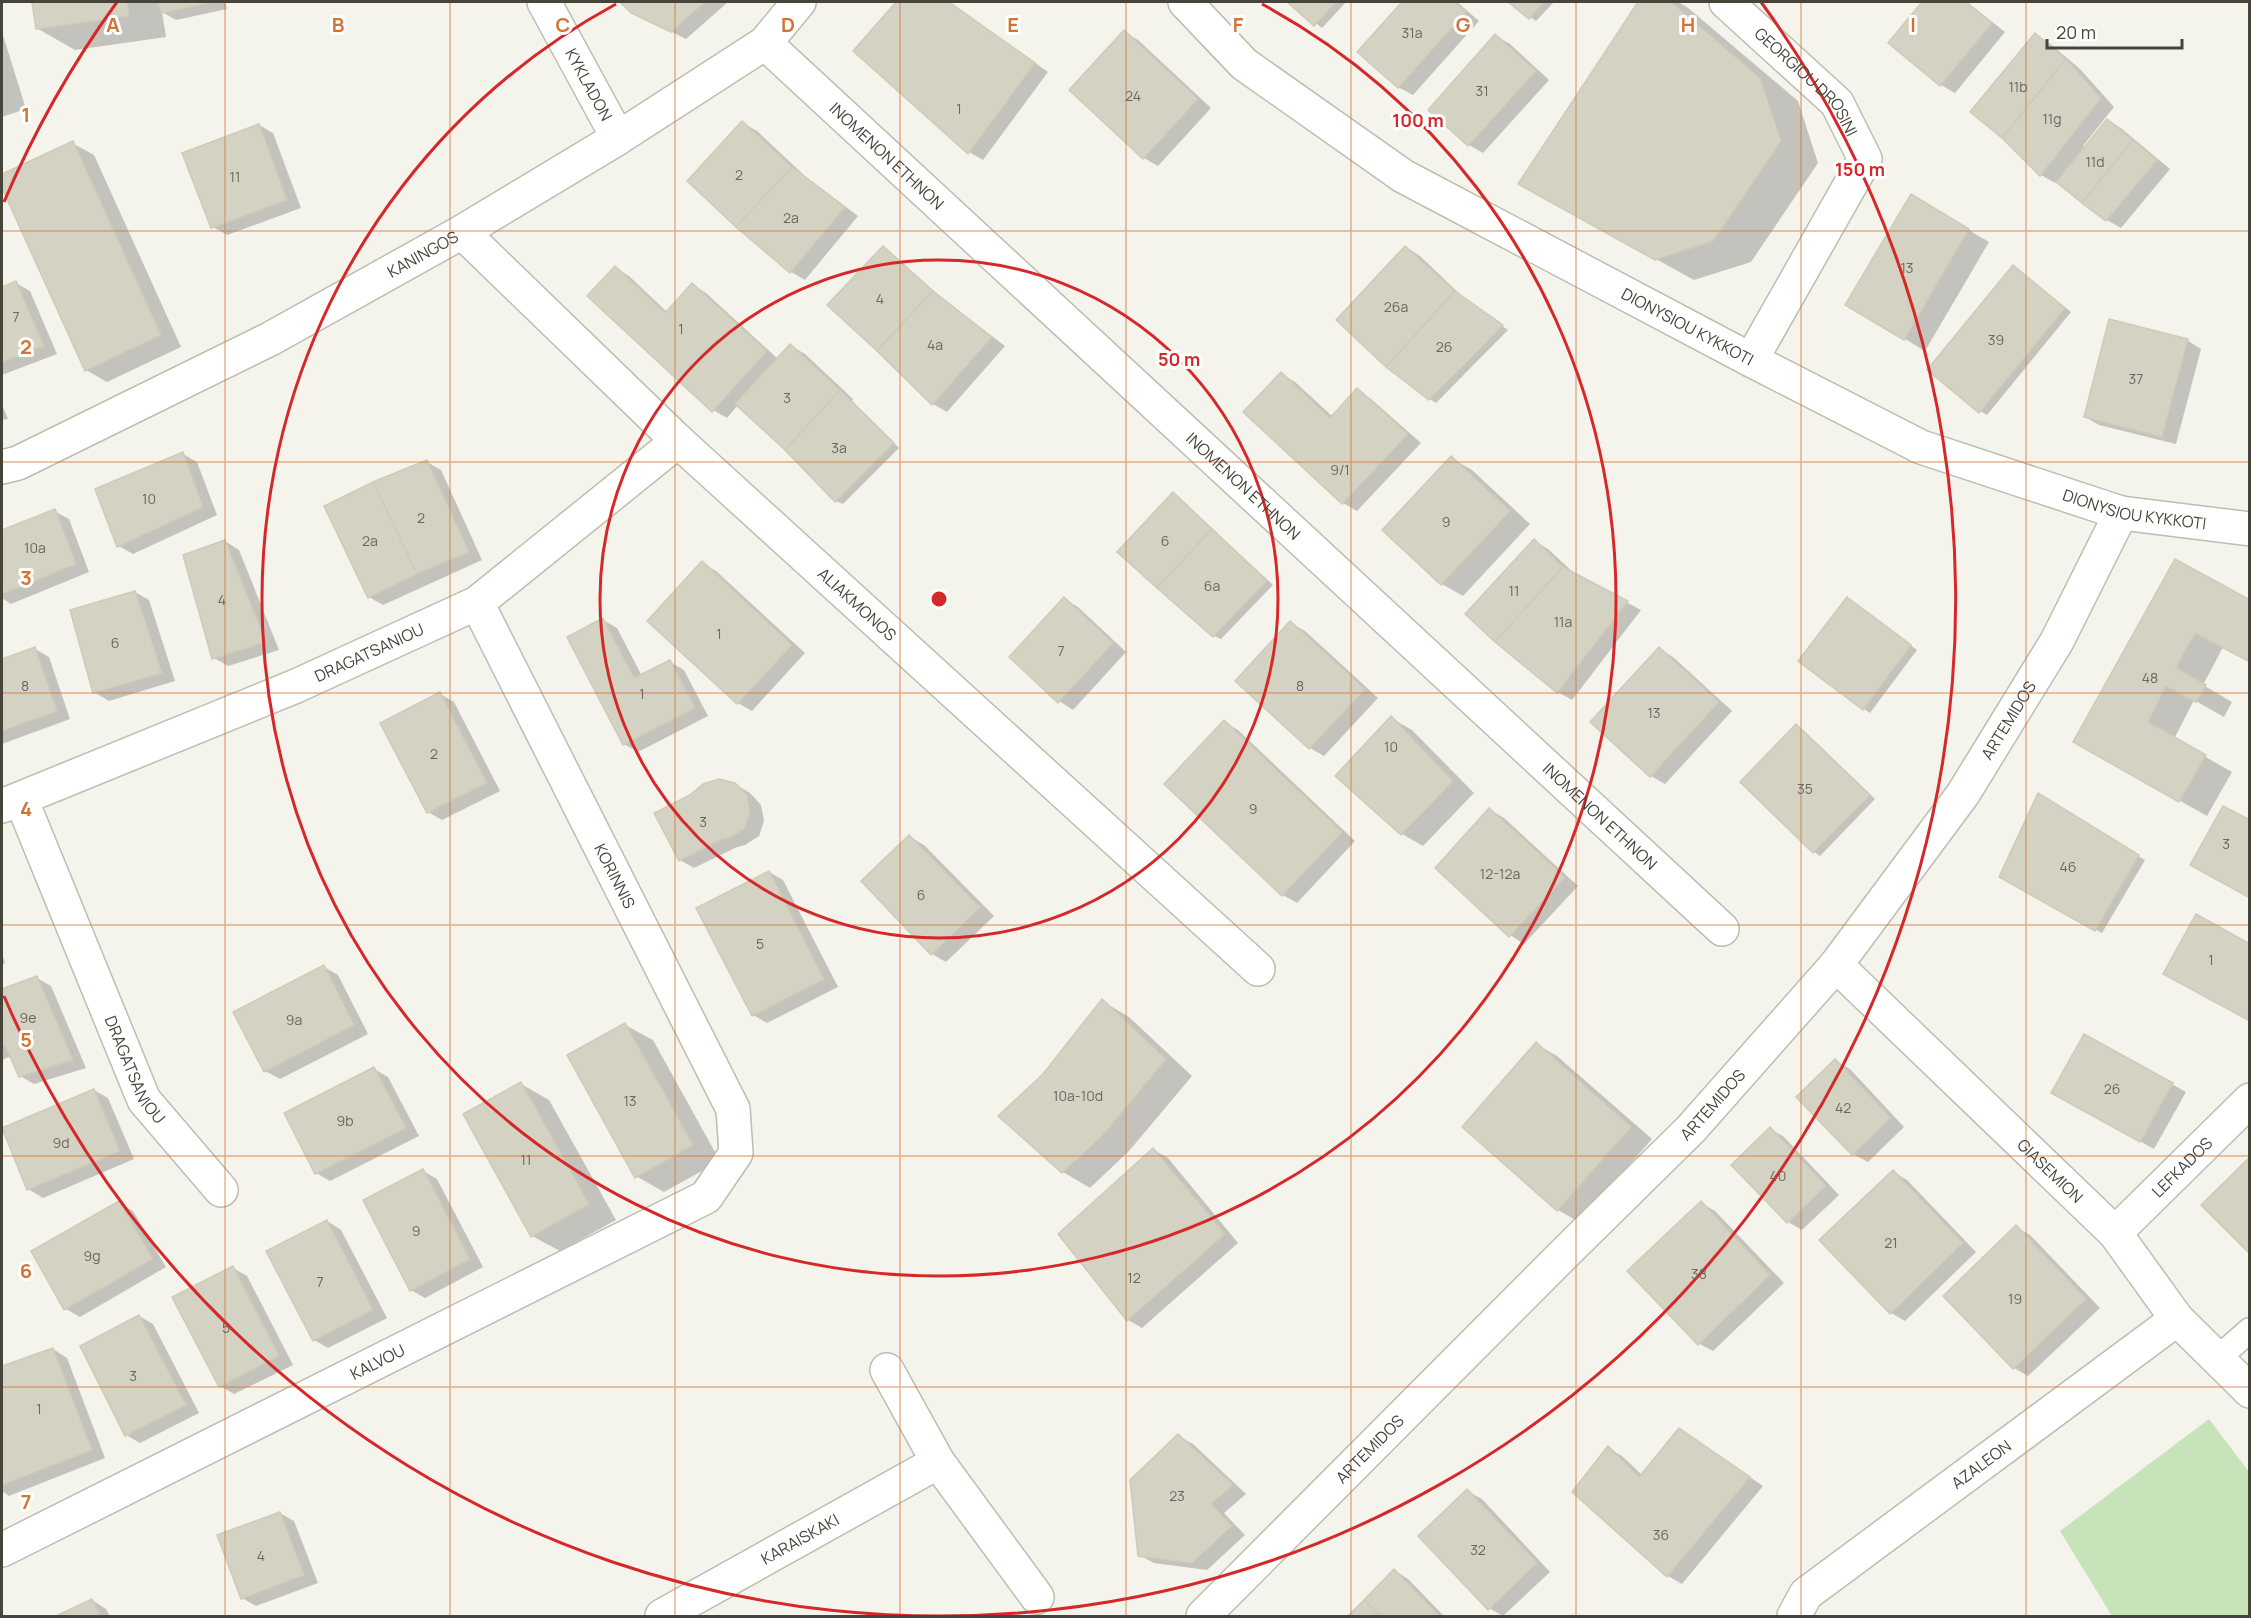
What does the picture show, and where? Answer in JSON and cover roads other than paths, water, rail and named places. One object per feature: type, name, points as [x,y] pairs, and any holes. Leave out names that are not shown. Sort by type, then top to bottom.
[{"type":"street","name":"KYKLADON","points":[[544,2],[618,138]]},
{"type":"street","name":"KANINGOS","points":[[10,465],[270,339],[462,232],[618,138],[765,43],[799,2]]},
{"type":"street","name":"DIONYSIOU KYKKOTI","points":[[1185,2],[1244,64],[1403,176],[1921,447],[2121,513],[2250,529]]},
{"type":"street","name":"GEORGIOU DROSINI","points":[[1726,2],[1837,103],[1864,159],[1751,360]]},
{"type":"street","name":"INOMENON ETHNON","points":[[765,43],[1722,929]]},
{"type":"street","name":"ALIAKMONOS","points":[[462,232],[678,441],[1258,969]]},
{"type":"street","name":"DRAGATSANIOU","points":[[221,1190],[144,1100],[11,802],[296,686],[477,603],[678,441]]},
{"type":"street","name":"ARTEMIDOS","points":[[1203,1617],[1691,1129],[1836,965],[1963,794],[2057,641],[2121,513]]},
{"type":"street","name":"KORINNIS","points":[[477,603],[733,1109],[736,1153]]},
{"type":"street","name":"GIASEMION","points":[[1836,965],[2115,1233],[2178,1319],[2250,1391]]},
{"type":"street","name":"LEFKADOS","points":[[2115,1233],[2250,1100]]},
{"type":"street","name":"KALVOU","points":[[2,1550],[706,1197],[736,1153]]},
{"type":"street","name":"AZALEON","points":[[1794,1617],[1806,1594],[2178,1319]]},
{"type":"street","points":[[886,1370],[938,1462],[1037,1597]]},
{"type":"street","name":"KARAISKAKI","points":[[662,1617],[938,1462]]},
{"type":"lane","points":[[2217,1359],[2250,1330]]}]
